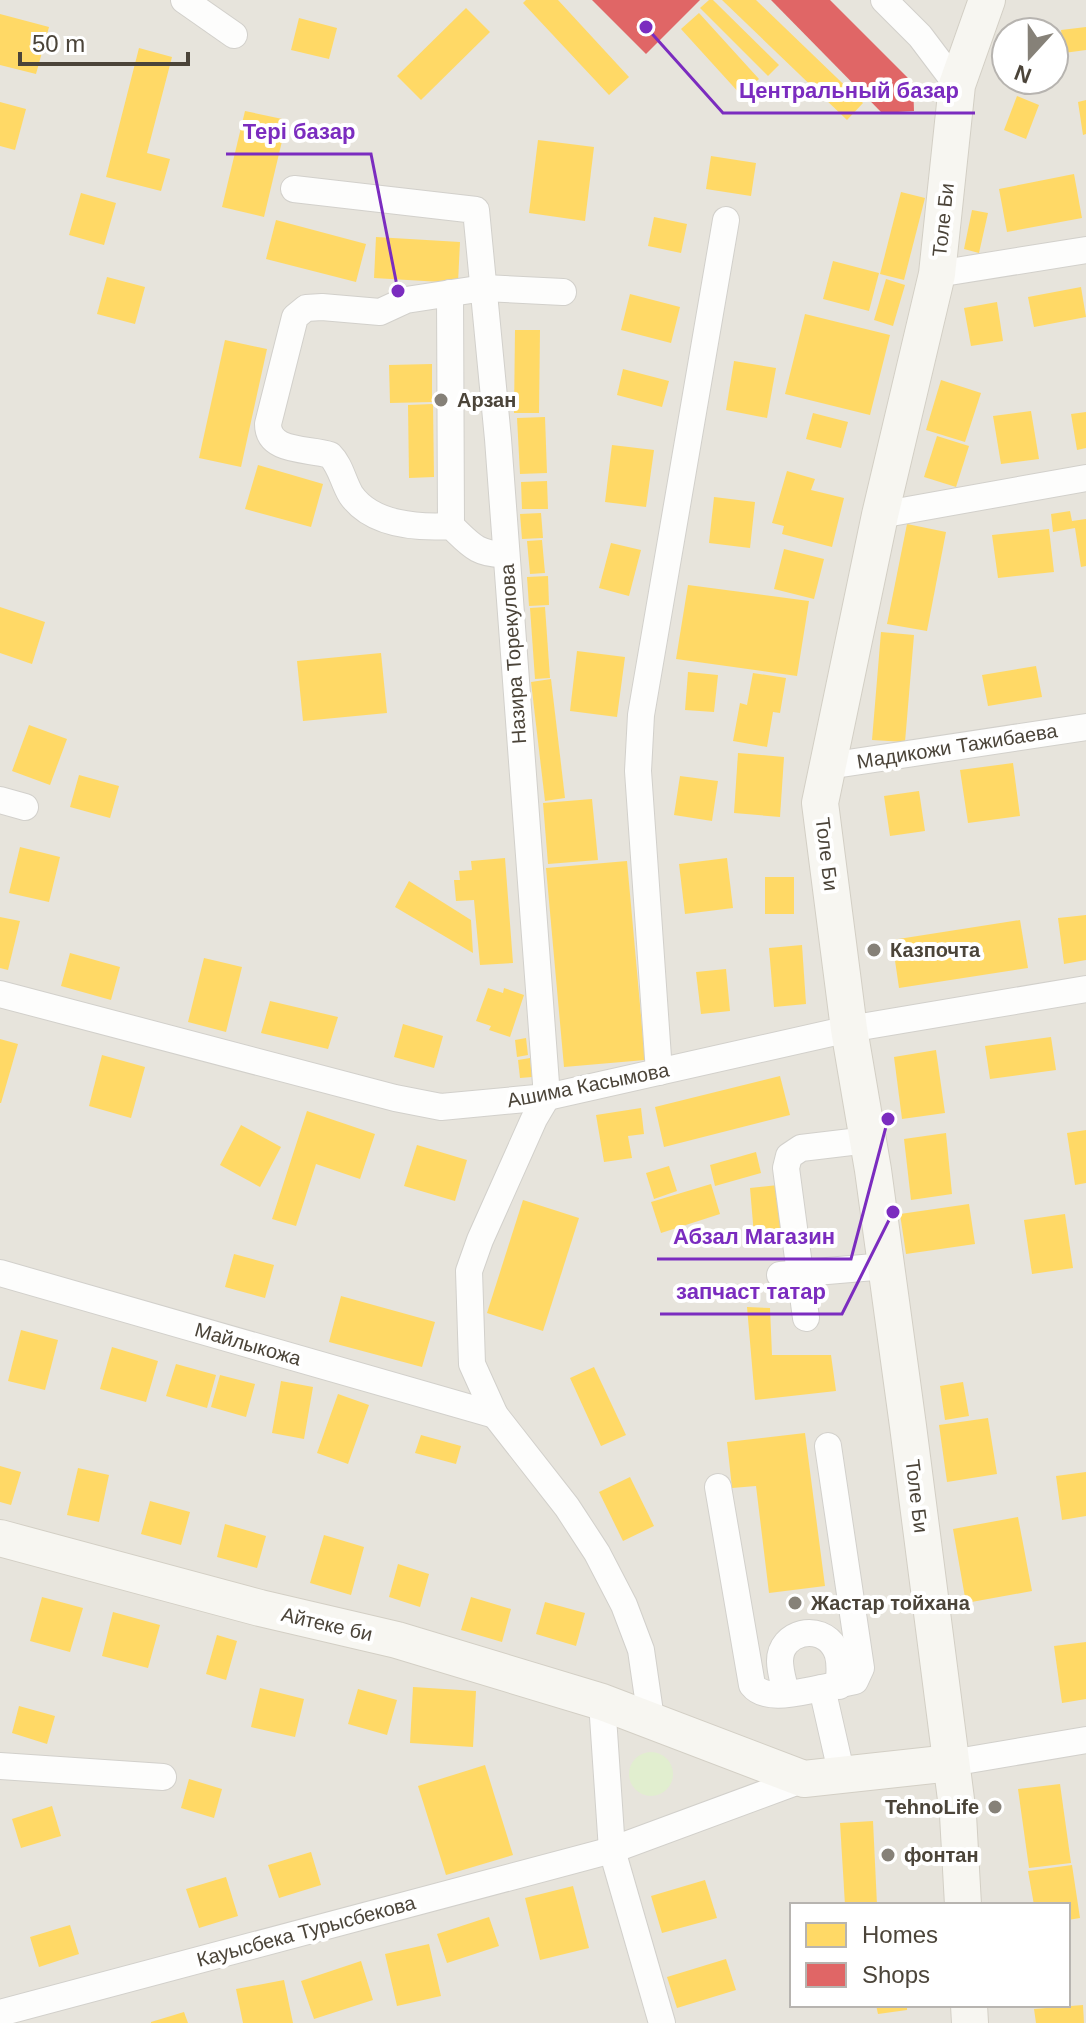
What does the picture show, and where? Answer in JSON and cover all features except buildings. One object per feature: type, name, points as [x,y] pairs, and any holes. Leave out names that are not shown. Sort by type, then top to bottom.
[{"type":"street","points":[[184,0],[234,35]]},
{"type":"street","points":[[884,0],[920,36],[957,85]]},
{"type":"street","name":"Толе Би","points":[[963,1903],[958,1815],[886,1266],[849,1029],[820,803],[880,515],[937,274],[957,85],[987,0]]},
{"type":"street","name":"Назира Торекулова","points":[[294,189],[476,210],[547,1097]]},
{"type":"street","points":[[659,1072],[638,771],[641,715],[726,220]]},
{"type":"street","points":[[937,274],[1086,250]]},
{"type":"street","points":[[505,554],[487,555],[474,548],[451,526],[426,527],[378,517],[354,498],[330,455],[282,445],[273,441],[268,432],[295,317],[306,308],[380,312],[406,300],[484,288],[563,292]]},
{"type":"street","points":[[450,293],[451,526]]},
{"type":"street","points":[[880,515],[1086,478]]},
{"type":"street","name":"Мадикожи Тажибаева","points":[[828,766],[1086,727]]},
{"type":"street","points":[[0,800],[25,807]]},
{"type":"street","name":"Ашима Касымова","points":[[0,994],[395,1098],[441,1107],[547,1097],[849,1029],[1086,989]]},
{"type":"street","points":[[547,1097],[516,1159],[469,1271],[472,1364],[495,1415],[567,1507],[597,1553],[624,1605],[641,1650],[651,1719]]},
{"type":"street","points":[[806,1318],[790,1274],[786,1168],[789,1156],[801,1148],[868,1140]]},
{"type":"street","points":[[790,1274],[886,1266]]},
{"type":"street","name":"Майлыкожа","points":[[0,1273],[495,1415]]},
{"type":"street","points":[[718,1487],[755,1690],[768,1694],[786,1693],[855,1681],[861,1668],[828,1446]]},
{"type":"street","name":"Айтеке би","points":[[0,1538],[260,1608],[397,1640],[602,1702],[804,1779]]},
{"type":"street","points":[[786,1693],[780,1663],[781,1651],[799,1633],[812,1632],[826,1638],[835,1647],[839,1658],[830,1687],[842,1776]]},
{"type":"street","points":[[602,1702],[612,1850],[662,2023]]},
{"type":"street","points":[[804,1779],[842,1776],[949,1752],[1086,1740]]},
{"type":"street","points":[[0,1766],[163,1777]]},
{"type":"street","name":"Кауысбека Турысбекова","points":[[0,2013],[612,1850],[804,1779]]},
{"type":"shaded area","points":[[0,0],[1086,0],[1086,2023],[0,2023]]},
{"type":"green space","points":[[651,1752],[666,1759],[673,1774],[666,1789],[651,1796],[636,1789],[629,1774],[636,1759]]},
{"type":"place","name":"Центральный базар","points":[[646,27]]},
{"type":"place","name":"Тері базар","points":[[398,291]]},
{"type":"place","name":"Арзан","points":[[441,400]]},
{"type":"place","name":"Казпочта","points":[[874,950]]},
{"type":"place","name":"Абзал Магазин","points":[[888,1119]]},
{"type":"place","name":"запчаст татар","points":[[893,1212]]},
{"type":"place","name":"Жастар тойхана","points":[[795,1603]]},
{"type":"place","name":"TehnoLife","points":[[995,1807]]},
{"type":"place","name":"фонтан","points":[[888,1855]]}]
